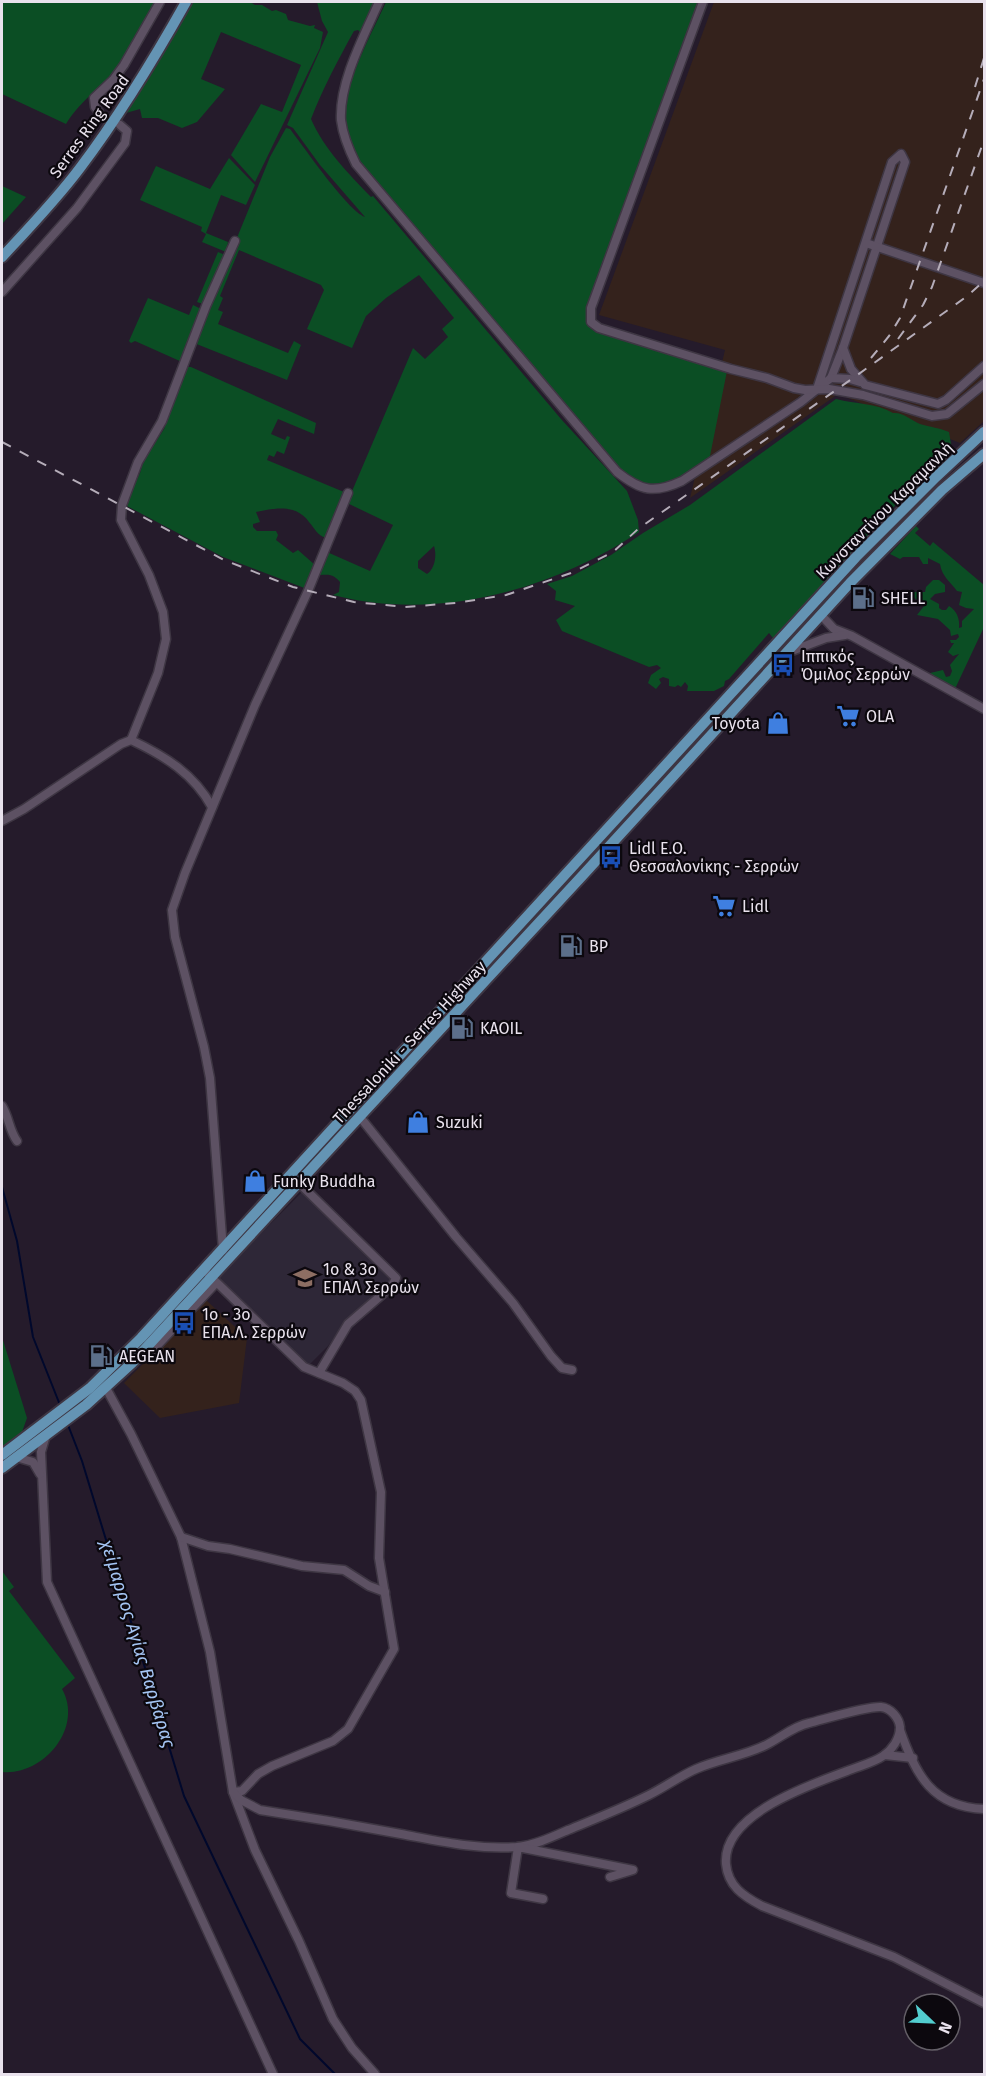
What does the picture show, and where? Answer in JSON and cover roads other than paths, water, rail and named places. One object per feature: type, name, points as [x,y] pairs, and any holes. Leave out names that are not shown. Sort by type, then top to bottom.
[{"type":"main road","name":"Serres Ring Road","points":[[2,257],[44,213],[80,168],[143,77],[186,2]]},
{"type":"main road","name":"Κωνσταντίνου Καραμανλή","points":[[807,610],[902,510],[984,432]]},
{"type":"main road","name":"Κωνσταντίνου Καραμανλή","points":[[821,615],[906,525],[984,454]]},
{"type":"main road","name":"Thessaloniki - Serres Highway","points":[[210,1277],[223,1250],[807,610]]},
{"type":"main road","name":"Thessaloniki - Serres Highway","points":[[2,1468],[87,1398],[106,1388],[299,1183],[821,615]]},
{"type":"main road","name":"Thessaloniki - Serres Highway","points":[[87,1398],[101,1379],[147,1344]]},
{"type":"main road","name":"Thessaloniki - Serres Highway","points":[[2,1455],[47,1430]]},
{"type":"street","points":[[99,112],[94,106],[94,98],[113,80],[124,65],[160,2]]},
{"type":"street","points":[[379,2],[343,95],[342,123],[345,139],[356,164],[617,472],[636,486],[667,488],[682,481],[801,402],[831,378],[905,162],[901,154],[892,162],[817,389]]},
{"type":"street","points":[[703,2],[591,308],[591,322],[605,329],[794,388],[829,389],[863,395],[937,417],[953,410],[984,384]]},
{"type":"street","points":[[2,292],[77,208],[125,143],[127,131],[120,125]]},
{"type":"street","points":[[2,821],[24,809],[121,744],[131,740],[158,673],[166,639],[163,612],[149,574],[121,520],[122,505],[138,462],[162,421],[206,306],[235,241]]},
{"type":"street","points":[[866,243],[984,283]]},
{"type":"street","points":[[843,348],[851,369],[865,385]]},
{"type":"street","points":[[831,378],[850,379],[938,404],[946,400],[984,366]]},
{"type":"street","points":[[223,1250],[209,1070],[172,921],[174,899],[255,705],[308,591],[348,493]]},
{"type":"street","points":[[821,615],[832,628],[849,634],[984,709]]},
{"type":"street","points":[[780,658],[804,645],[849,634]]},
{"type":"street","points":[[131,740],[159,753],[178,766],[200,788],[212,807]]},
{"type":"street","points":[[2,1106],[17,1141]]},
{"type":"street","points":[[360,1117],[456,1237],[513,1303],[551,1356],[565,1370],[572,1370]]},
{"type":"street","points":[[299,1183],[396,1278],[389,1289],[363,1309],[346,1327],[320,1373]]},
{"type":"street","points":[[210,1277],[304,1367],[348,1386],[358,1395],[363,1405],[366,1430],[381,1492],[379,1558],[393,1650],[348,1729],[333,1741],[272,1766],[258,1774],[243,1791],[233,1792]]},
{"type":"street","points":[[106,1388],[181,1537],[210,1652],[233,1792],[255,1850],[299,1941],[333,2019],[352,2048],[375,2074]]},
{"type":"street","points":[[47,1430],[41,1447],[47,1582],[273,2074]]},
{"type":"street","points":[[16,1457],[27,1459],[35,1464],[42,1484]]},
{"type":"street","points":[[181,1537],[208,1546],[302,1566],[344,1570],[369,1586],[385,1592]]},
{"type":"street","points":[[518,1847],[543,1841],[648,1796],[694,1770],[764,1745],[803,1724],[880,1707],[893,1713],[913,1758],[931,1788],[940,1797],[950,1803],[984,1809]]},
{"type":"street","points":[[900,1728],[895,1744],[885,1755],[811,1785],[743,1824],[728,1844],[727,1872],[732,1884],[743,1896],[762,1906],[894,1957],[984,2003]]},
{"type":"street","points":[[885,1755],[913,1758]]},
{"type":"street","points":[[233,1792],[241,1800],[260,1810],[467,1846],[518,1847],[633,1870],[610,1877]]},
{"type":"street","points":[[518,1847],[511,1893],[543,1899]]},
{"type":"waterway","name":"χείμαρρος Αγίας Βαρβάρας","points":[[2,1187],[17,1241],[33,1337],[60,1405]]},
{"type":"waterway","name":"χείμαρρος Αγίας Βαρβάρας","points":[[68,1425],[82,1461],[184,1796],[300,2039],[335,2074]]},
{"type":"railway","points":[[975,87],[984,58]]},
{"type":"railway","points":[[871,358],[900,318],[984,79]]},
{"type":"railway","points":[[898,339],[923,305],[932,287],[984,140]]},
{"type":"railway","points":[[2,442],[224,560],[293,587],[354,602],[405,607],[456,603],[506,595],[571,573],[613,552],[638,529],[856,376],[966,297],[984,281]]},
{"type":"place","name":"SHELL","points":[[863,598]]},
{"type":"place","name":"Ιππικός Όμιλος Σερρών","points":[[783,665]]},
{"type":"place","name":"OLA","points":[[848,716]]},
{"type":"place","name":"Toyota","points":[[778,723]]},
{"type":"place","name":"Lidl Ε.Ο. Θεσσαλονίκης - Σερρών","points":[[611,857]]},
{"type":"place","name":"Lidl","points":[[724,906]]},
{"type":"place","name":"BP","points":[[571,946]]},
{"type":"place","name":"KAOIL","points":[[462,1028]]},
{"type":"place","name":"Suzuki","points":[[418,1122]]},
{"type":"place","name":"Funky Buddha","points":[[255,1181]]},
{"type":"place","name":"1ο & 3ο ΕΠΑΛ Σερρών","points":[[305,1278]]},
{"type":"place","name":"1ο - 3ο ΕΠΑ.Λ. Σερρών","points":[[184,1323]]},
{"type":"place","name":"AEGEAN","points":[[101,1356]]}]
